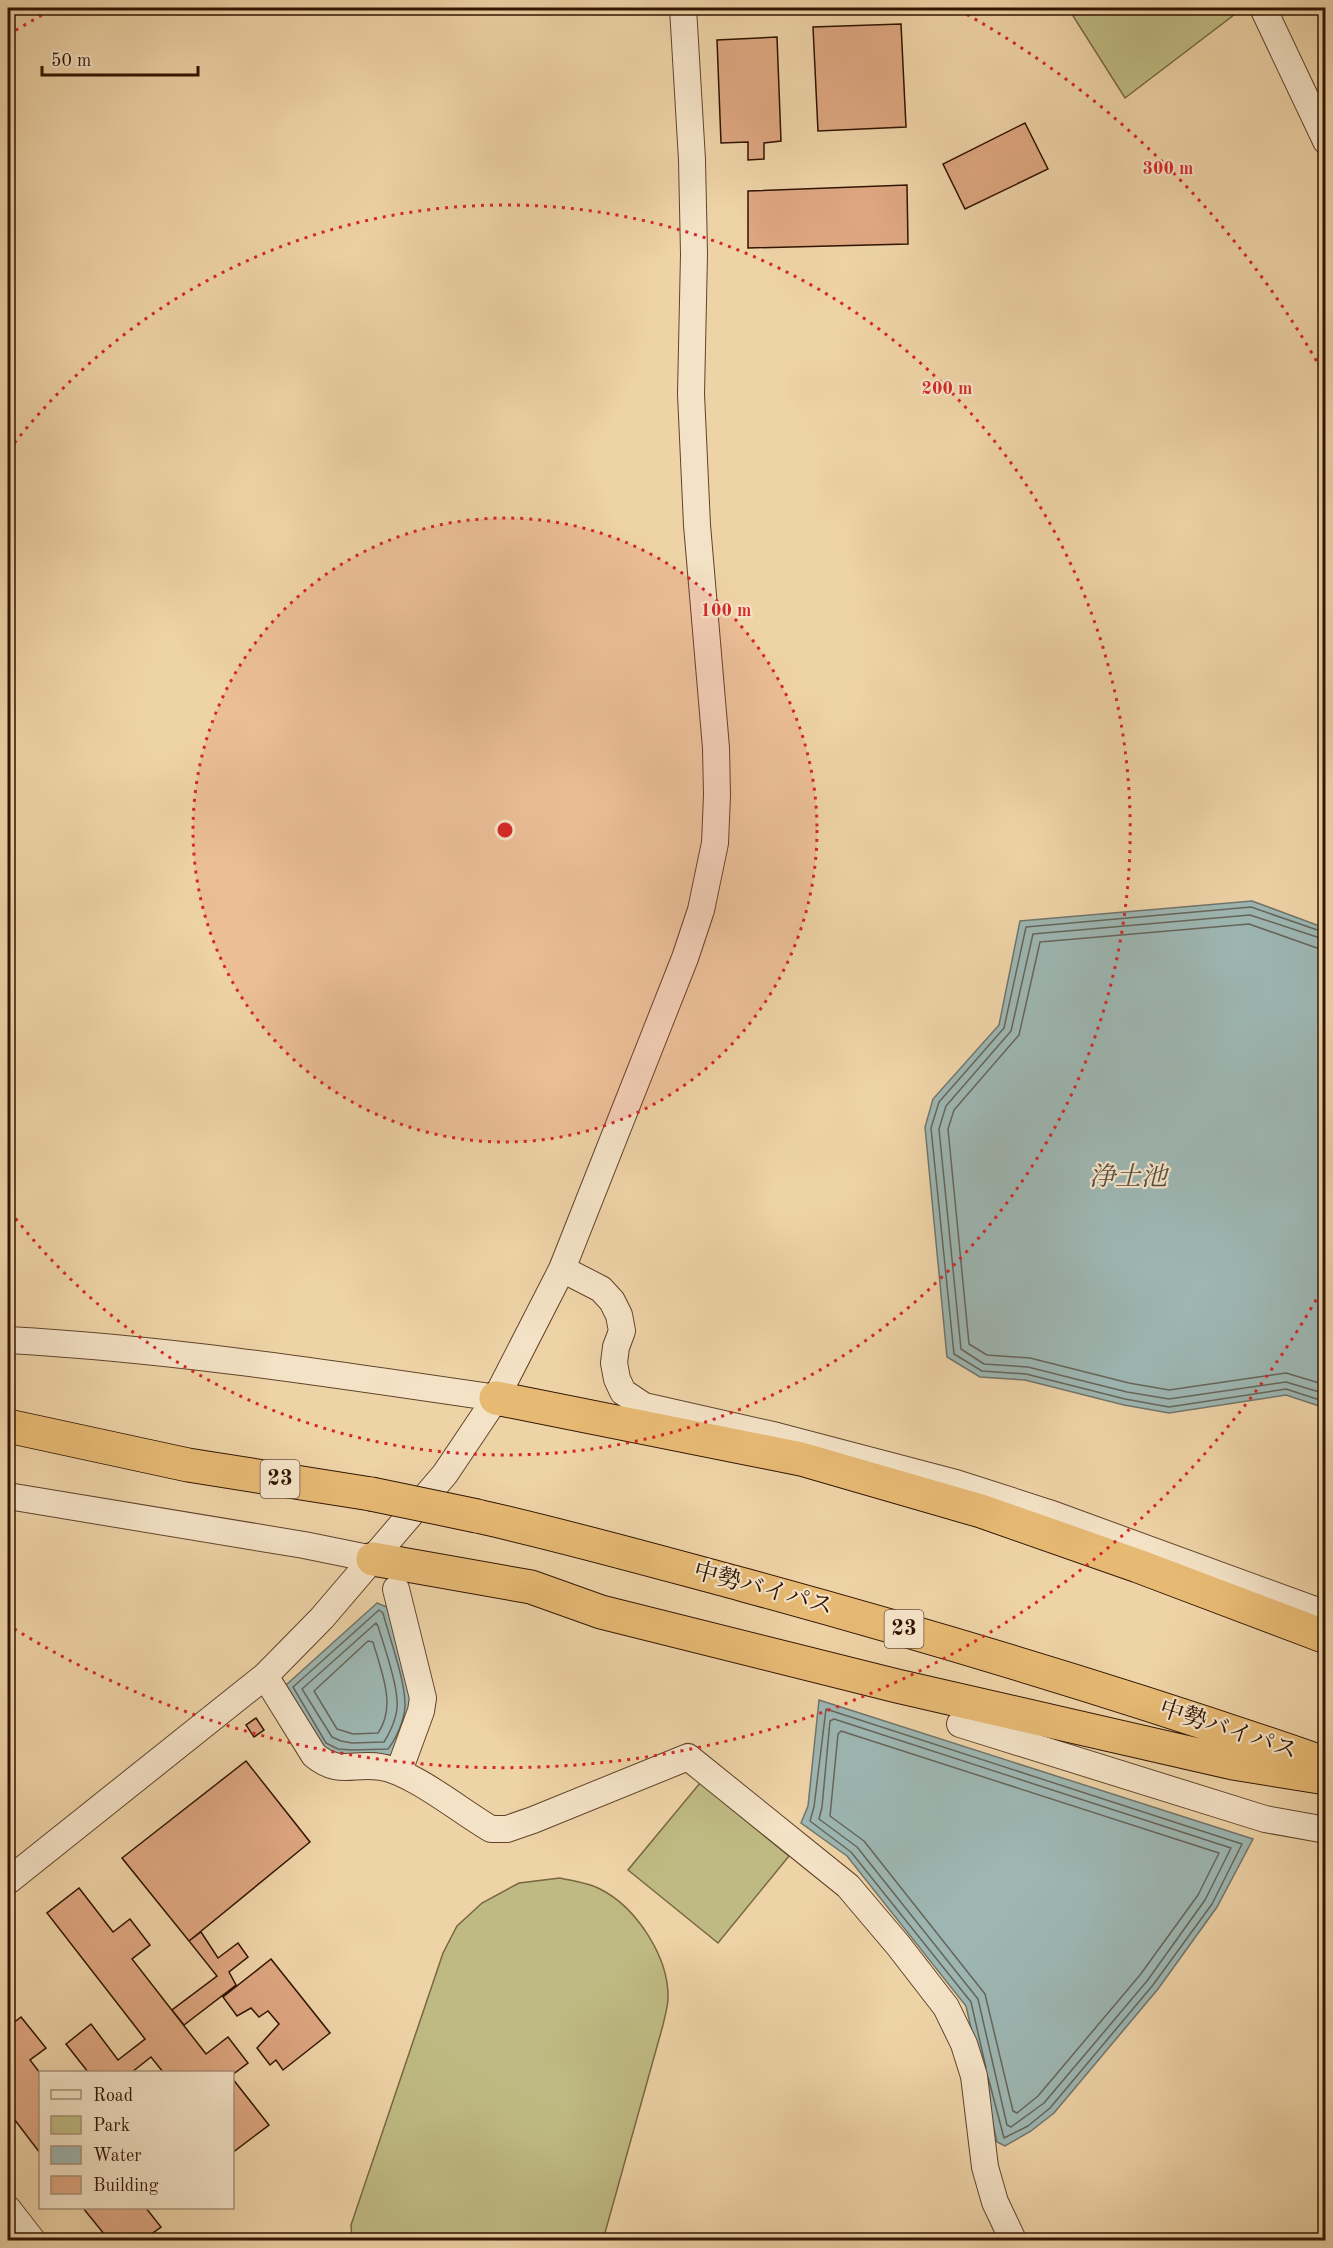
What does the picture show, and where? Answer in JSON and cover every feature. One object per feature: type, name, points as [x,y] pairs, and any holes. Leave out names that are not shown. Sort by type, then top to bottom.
[{"type":"highway","points":[[496,1398],[801,1459],[981,1511],[1138,1566],[1326,1637]]},
{"type":"highway","name":"中勢バイパス","points":[[8,1426],[188,1464],[371,1494],[599,1545],[891,1625],[1206,1723],[1326,1763]]},
{"type":"highway","name":"中勢バイパス","points":[[8,1448],[188,1464]]},
{"type":"highway","points":[[373,1559],[531,1587],[601,1612],[897,1686],[1233,1763],[1326,1778]]},
{"type":"street","points":[[8,1881],[265,1676],[322,1618],[445,1474],[496,1398],[562,1269],[686,958],[701,910],[715,843],[716,748],[697,525],[692,406],[694,230],[683,8]]},
{"type":"street","points":[[1263,8],[1326,141]]},
{"type":"street","points":[[562,1269],[602,1290],[612,1301],[619,1315],[622,1331],[616,1347],[614,1363],[617,1379],[623,1392],[644,1406],[777,1436],[956,1483],[1049,1513],[1326,1614]]},
{"type":"street","points":[[8,1340],[95,1345],[271,1365],[496,1398]]},
{"type":"street","points":[[8,1496],[304,1545],[373,1559]]},
{"type":"street","points":[[396,1589],[423,1698],[421,1711],[399,1771]]},
{"type":"street","points":[[265,1676],[314,1755],[324,1764],[342,1768],[378,1766],[399,1771],[491,1828],[507,1829],[533,1820],[687,1757],[848,1886],[946,2007],[964,2044],[974,2076],[985,2167],[995,2202],[1012,2241]]},
{"type":"street","points":[[960,1724],[1265,1819],[1326,1830]]},
{"type":"street","points":[[8,2209],[32,2241]]},
{"type":"green space","points":[[1068,8],[1243,8],[1125,98]]},
{"type":"green space","points":[[700,1783],[789,1856],[718,1943],[628,1870]]},
{"type":"green space","points":[[560,1878],[596,1887],[626,1908],[648,1935],[663,1966],[667,1982],[668,2001],[663,2025],[603,2240],[352,2240],[351,2225],[443,1953],[457,1926],[482,1903],[519,1883]]},
{"type":"water","name":"浄土池","points":[[1252,901],[1325,928],[1325,1408],[1286,1395],[1169,1413],[1124,1405],[1025,1380],[980,1377],[947,1357],[925,1127],[933,1099],[999,1025],[1020,921]]},
{"type":"water","points":[[377,1603],[387,1607],[408,1685],[411,1707],[393,1755],[352,1757],[337,1754],[322,1747],[285,1686]]},
{"type":"water","points":[[819,1700],[1253,1839],[1217,1907],[1158,1989],[1054,2113],[1031,2131],[1005,2146],[997,2142],[966,2006],[847,1856],[801,1823],[808,1806]]},
{"type":"building","points":[[901,24],[906,127],[818,131],[813,27]]},
{"type":"building","points":[[777,37],[781,141],[764,143],[764,159],[748,160],[748,142],[721,143],[717,40]]},
{"type":"building","points":[[1025,123],[1048,169],[965,209],[943,164]]},
{"type":"building","points":[[907,185],[908,244],[748,248],[748,191]]},
{"type":"building","points":[[256,1718],[264,1730],[254,1737],[246,1725]]},
{"type":"building","points":[[246,1761],[310,1842],[189,1941],[122,1858]]},
{"type":"building","points":[[79,1888],[113,1932],[130,1919],[150,1945],[132,1959],[206,2054],[228,2037],[248,2063],[234,2074],[234,2071],[162,2071],[151,2057],[133,2071],[87,2071],[66,2044],[91,2024],[118,2060],[145,2039],[47,1913]]},
{"type":"building","points":[[201,1932],[218,1958],[238,1943],[248,1957],[229,1972],[236,1985],[184,2025],[172,2010],[217,1976],[189,1941]]},
{"type":"building","points":[[271,1959],[330,2033],[283,2070],[276,2060],[270,2065],[257,2048],[279,2024],[268,2011],[259,2017],[251,2008],[237,2016],[223,1997]]},
{"type":"building","points":[[21,2017],[46,2048],[30,2060],[39,2072],[39,2152],[8,2111],[8,2027]]},
{"type":"building","points":[[234,2081],[269,2125],[234,2151]]},
{"type":"building","points":[[84,2209],[147,2209],[161,2227],[143,2240],[109,2240]]}]
